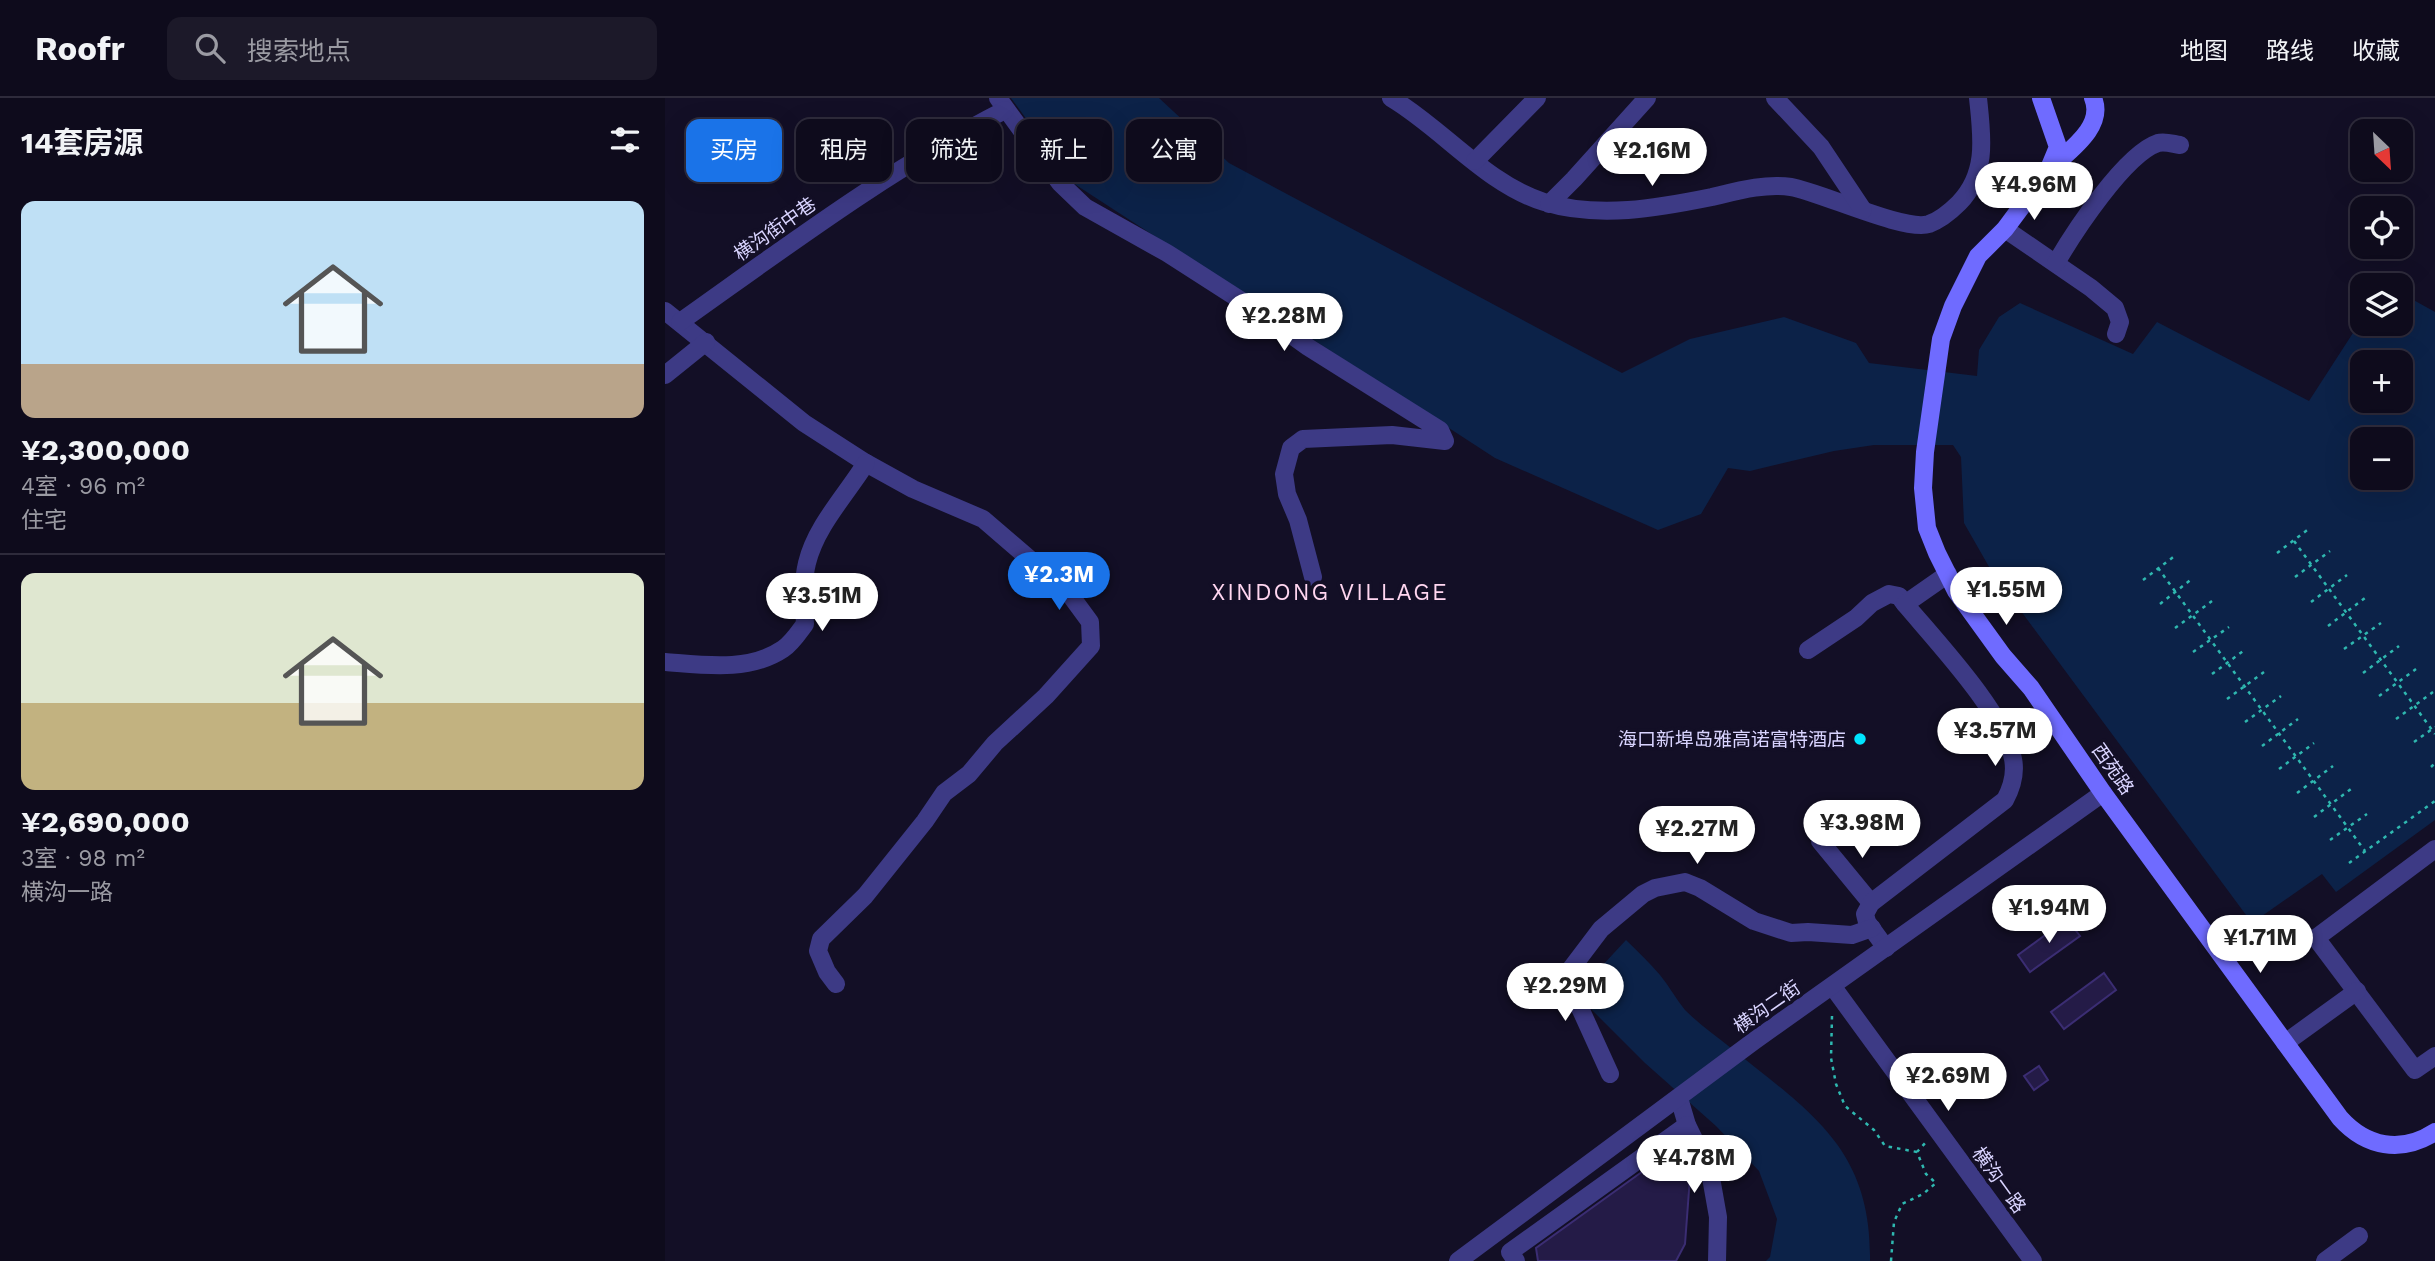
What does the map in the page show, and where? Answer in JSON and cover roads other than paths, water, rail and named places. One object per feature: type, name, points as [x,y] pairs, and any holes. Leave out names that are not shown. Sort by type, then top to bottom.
[{"type":"main road","name":"西苑路","points":[[2041,98],[2058,147],[2048,171],[2005,229],[1978,256],[1952,306],[1941,339],[1925,452],[1923,488],[1927,528],[1956,590],[1995,645],[2031,688],[2103,793],[2340,1118],[2353,1131],[2375,1142],[2410,1144],[2435,1132]]},
{"type":"main road","points":[[2048,171],[2094,122],[2093,98]]},
{"type":"street","points":[[1391,98],[1512,187],[1549,204],[1577,211],[1647,208],[1758,187],[1790,187],[1897,220],[1927,225],[1949,212],[1967,194],[1980,168],[1983,145],[1978,98]]},
{"type":"street","points":[[1475,161],[1537,98]]},
{"type":"street","points":[[1549,204],[1647,98]]},
{"type":"street","points":[[1775,98],[1821,147],[1863,210]]},
{"type":"street","points":[[1001,104],[1061,183],[1085,207],[1167,253],[1308,347],[1440,430],[1445,441],[1392,435],[1317,438],[1303,439],[1291,448],[1284,474],[1287,494],[1298,520],[1313,577]]},
{"type":"street","name":"横沟街中巷","points":[[680,322],[902,167],[1001,104]]},
{"type":"street","points":[[2056,264],[2071,238],[2115,178],[2150,147],[2161,142],[2180,145]]},
{"type":"street","points":[[2005,229],[2115,308],[2120,322],[2116,334]]},
{"type":"street","points":[[665,310],[804,424],[913,489],[983,519],[1068,592],[1090,622],[1091,646],[1046,696],[995,743],[969,774],[944,793],[925,821],[865,895],[821,939],[818,951],[827,972],[836,984]]},
{"type":"street","points":[[665,375],[706,342]]},
{"type":"street","points":[[665,662],[713,666],[754,663],[784,648],[806,624],[803,592],[814,541],[866,463]]},
{"type":"street","points":[[1905,604],[1948,574]]},
{"type":"street","points":[[1808,650],[1856,618],[1872,603],[1889,594],[1899,596],[1989,709],[2007,738],[2013,759],[2011,789],[2005,800],[1871,903],[1865,914],[1871,928],[1886,948]]},
{"type":"street","name":"横沟二街","points":[[1458,1261],[1754,1041],[2103,793]]},
{"type":"street","points":[[1820,841],[1871,903]]},
{"type":"street","points":[[2435,849],[2316,938],[2415,1070],[2435,1056]]},
{"type":"street","points":[[1609,1074],[1580,1008],[1570,998],[1567,985],[1570,970],[1601,929],[1643,894],[1655,888],[1685,882],[1700,888],[1754,921],[1791,933],[1852,935],[1871,928]]},
{"type":"street","name":"横沟一路","points":[[1833,987],[2033,1261]]},
{"type":"street","points":[[2285,1043],[2357,991]]},
{"type":"street","points":[[1679,1098],[1688,1125],[1710,1172],[1718,1217],[1717,1261]]},
{"type":"street","points":[[1516,1261],[1510,1252],[1688,1125]]},
{"type":"street","points":[[1544,1197],[1559,1217]]},
{"type":"street","points":[[2325,1261],[2359,1236]]},
{"type":"water","points":[[1011,98],[1159,98],[1182,119],[1126,119],[1126,182],[1222,182],[1222,156],[1229,163],[1622,373],[1690,339],[1784,317],[1856,343],[1869,363],[1977,376],[1979,350],[1999,317],[2020,303],[2133,354],[2157,322],[2309,401],[2351,336],[2413,336],[2413,300],[2435,312],[2435,820],[2336,892],[2322,874],[2252,923],[1992,572],[1964,523],[1961,457],[1953,445],[1874,445],[1834,451],[1750,471],[1728,468],[1701,514],[1658,530],[1495,458],[1073,183],[1112,182],[1112,119],[1026,119]]},
{"type":"water","points":[[1626,940],[1660,975],[1690,1015],[1786,1092],[1831,1136],[1848,1161],[1860,1189],[1868,1222],[1870,1261],[1766,1261],[1770,1257],[1777,1219],[1759,1171],[1716,1126],[1645,1063],[1576,994]]},
{"type":"place","name":"海口新埠岛雅高诺富特酒店","points":[[1860,739]]},
{"type":"district","name":"XINDONG VILLAGE","points":[[1330,592]]}]
